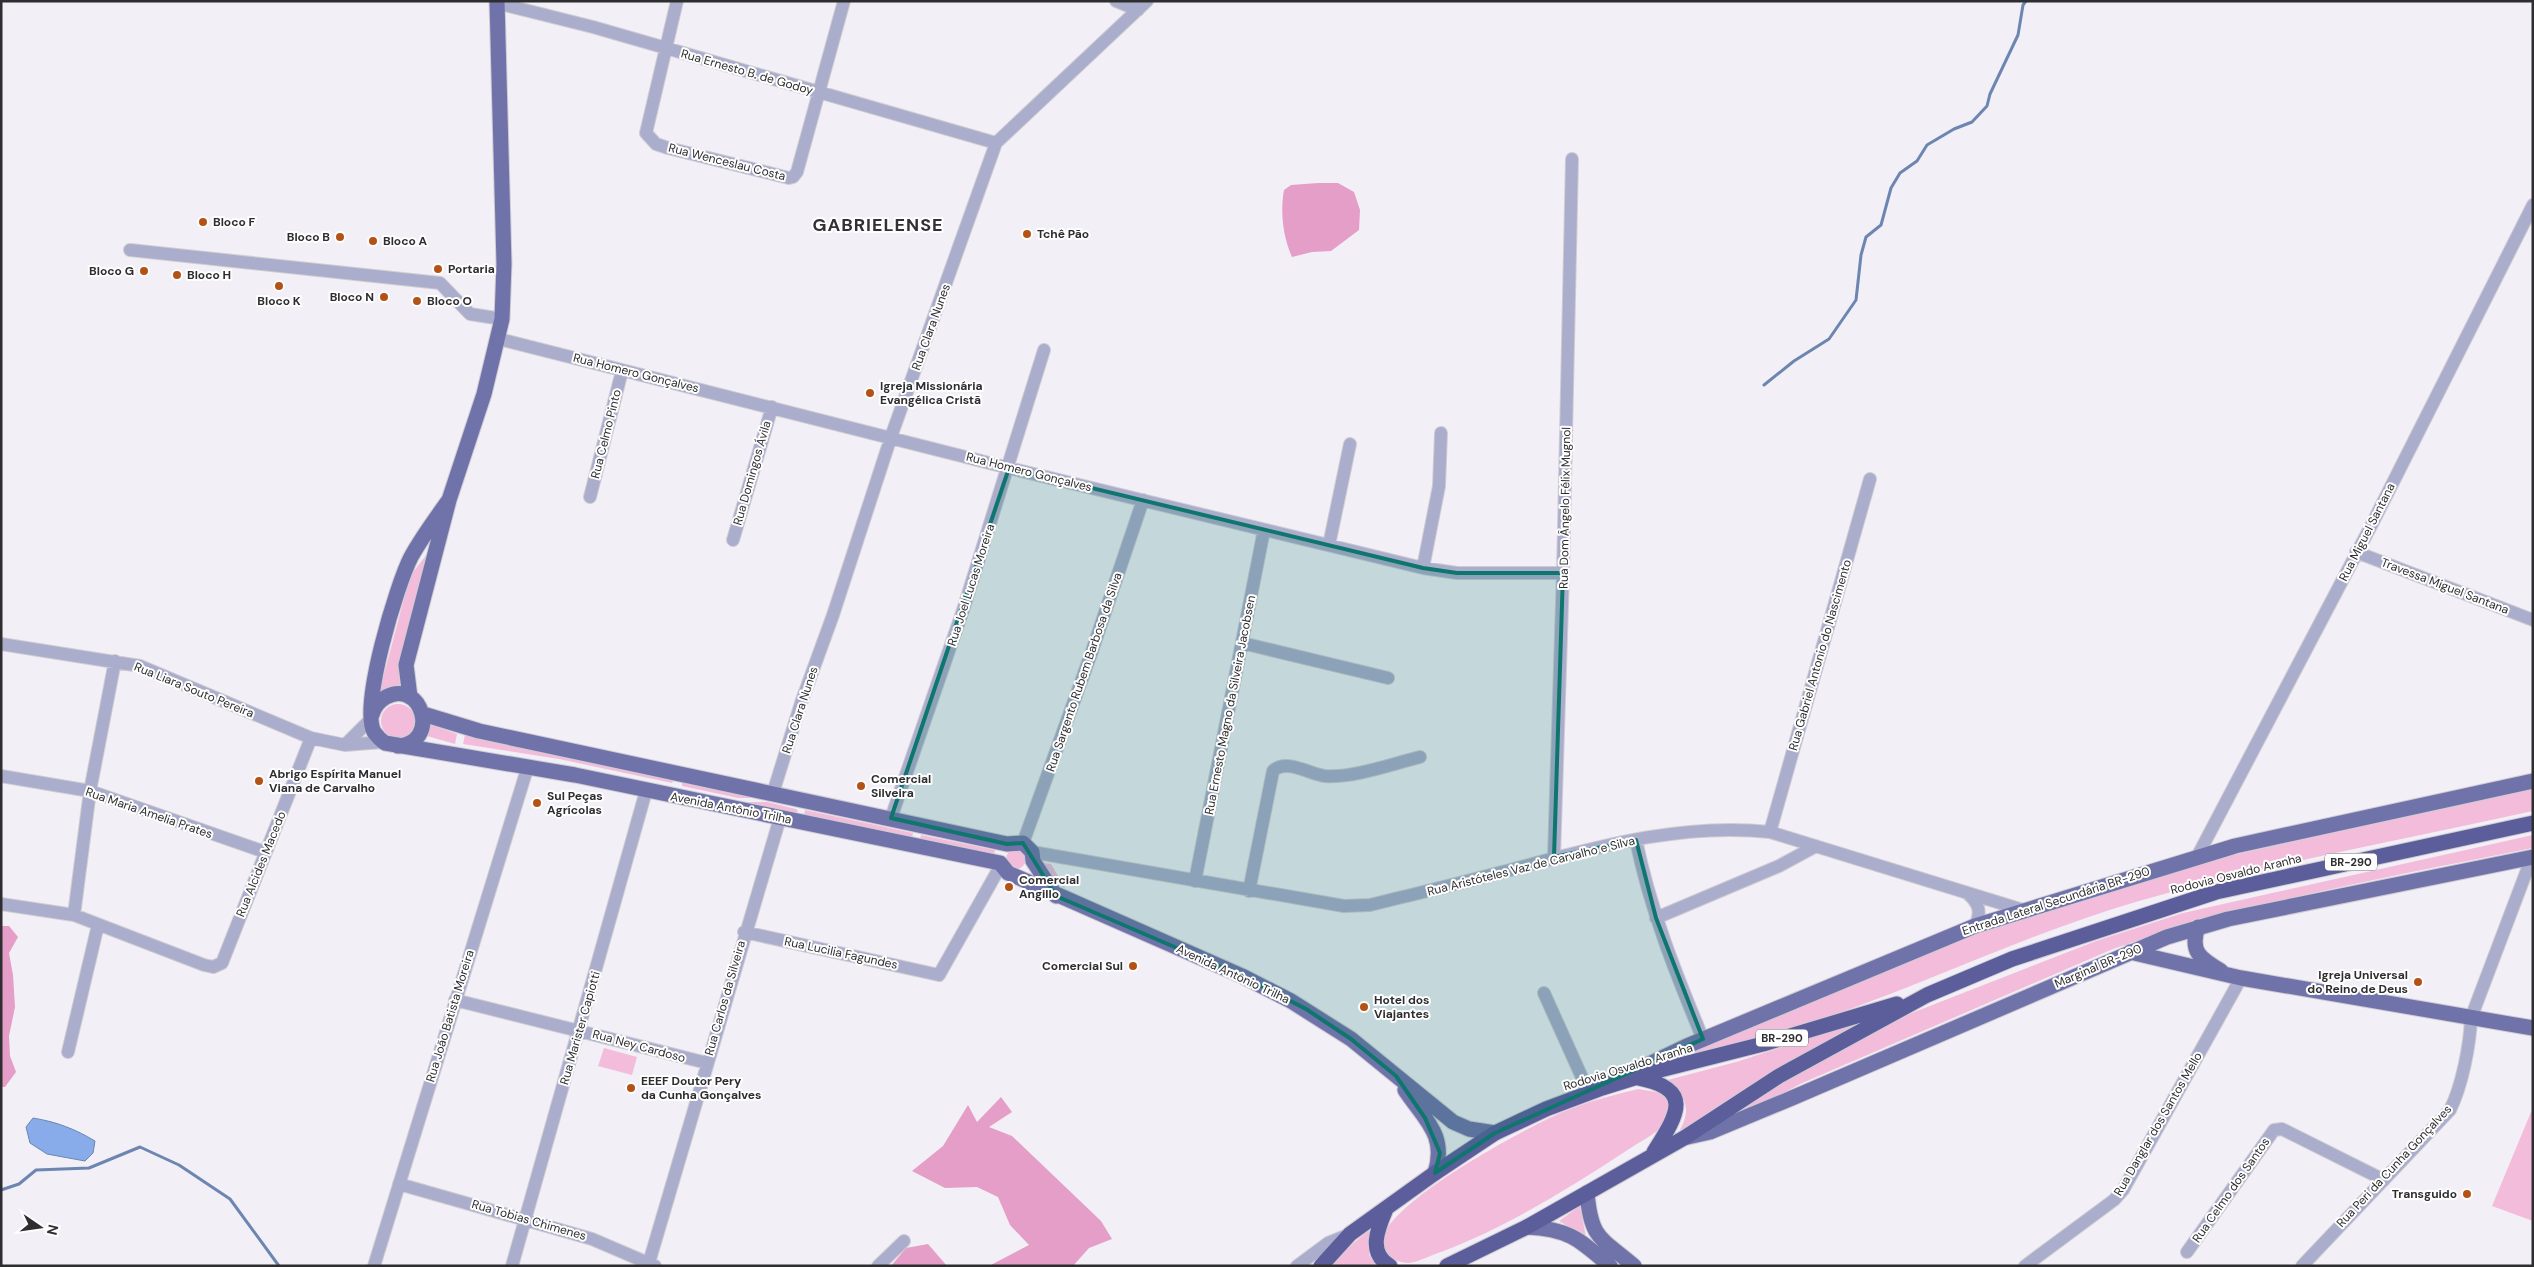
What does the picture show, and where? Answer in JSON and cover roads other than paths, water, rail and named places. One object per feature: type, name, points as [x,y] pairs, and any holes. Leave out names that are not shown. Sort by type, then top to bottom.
[{"type":"highway","name":"Rodovia Osvaldo Aranha","points":[[1445,1265],[1527,1227],[1684,1138],[1779,1076],[1927,995],[2012,959],[2216,892],[2533,823]]},
{"type":"highway","name":"Rodovia Osvaldo Aranha","points":[[1321,1266],[1350,1234],[1435,1173],[1495,1133],[1546,1109],[1596,1090],[1636,1078],[1763,1044],[1927,995]]},
{"type":"highway","name":"BR-290","points":[[1636,1078],[1663,1085],[1674,1094],[1676,1102],[1674,1122],[1652,1155]]},
{"type":"highway","points":[[1387,1208],[1379,1228],[1376,1249],[1384,1262],[1390,1266]]},
{"type":"main road","points":[[410,697],[406,665],[449,500],[484,394],[499,340],[502,319],[504,244],[497,2]]},
{"type":"main road","points":[[371,719],[378,703],[384,698],[401,694],[410,697],[418,704],[423,714],[424,725],[420,734],[413,742],[404,746],[389,744],[374,732],[371,719],[371,696],[404,574],[418,546],[449,500]]},
{"type":"main road","name":"Avenida Antônio Trilha","points":[[423,714],[479,731],[891,818],[1007,844],[1029,852]]},
{"type":"main road","name":"Avenida Antônio Trilha","points":[[389,744],[528,766],[1000,864],[1008,873],[1056,896],[1242,976],[1291,1001],[1351,1039],[1452,1122],[1469,1129],[1495,1133]]},
{"type":"main road","name":"Entrada Lateral Secundária BR-290","points":[[1596,1090],[1634,1069],[1703,1039],[1975,926],[2023,910],[2235,846],[2533,781]]},
{"type":"main road","points":[[1000,864],[1001,851],[1007,844]]},
{"type":"main road","points":[[1016,876],[1027,872],[1029,852]]},
{"type":"main road","points":[[1029,852],[1056,896]]},
{"type":"main road","name":"Marginal BR-290","points":[[1684,1138],[1710,1132],[2130,952],[2198,927],[2532,857]]},
{"type":"main road","points":[[2198,927],[2194,942],[2198,954],[2235,977]]},
{"type":"main road","points":[[2130,952],[2235,977],[2533,1028]]},
{"type":"main road","name":"Avenida Antônio Trilha","points":[[1396,1076],[1437,1139],[1440,1153],[1435,1173]]},
{"type":"main road","points":[[1587,1193],[1591,1240],[1610,1266]]},
{"type":"main road","points":[[1527,1227],[1553,1228],[1591,1240],[1634,1266]]},
{"type":"street","name":"Rua Wenceslau Costa","points":[[677,1],[646,133],[648,139],[668,148],[789,178],[793,177],[797,172],[820,92]]},
{"type":"street","points":[[820,92],[844,1]]},
{"type":"street","points":[[1116,1],[1142,6]]},
{"type":"street","name":"Rua Ernesto B. de Godoy","points":[[497,2],[593,27],[996,143]]},
{"type":"street","name":"Rua Clara Nunes","points":[[773,793],[801,703],[833,615],[891,438],[996,143],[1142,6]]},
{"type":"street","name":"Rua Dom Ângelo Félix Mugnol","points":[[1554,857],[1564,573],[1572,158]]},
{"type":"street","name":"Rua Miguel Santana","points":[[2197,857],[2356,552],[2533,205]]},
{"type":"street","points":[[130,250],[440,283],[470,314],[502,319]]},
{"type":"street","name":"Rua Homero Gonçalves","points":[[499,340],[1009,468],[1423,568],[1457,573],[1564,573]]},
{"type":"street","name":"Rua Joel Lucas Moreira","points":[[891,818],[963,610],[1009,468],[1044,350]]},
{"type":"street","name":"Rua Celmo Pinto","points":[[590,496],[622,371]]},
{"type":"street","name":"Rua Domingos Ávila","points":[[733,540],[772,407]]},
{"type":"street","points":[[1423,568],[1439,486],[1441,433]]},
{"type":"street","points":[[1329,546],[1350,444]]},
{"type":"street","name":"Rua Gabriel Antonio do Nascimento","points":[[1770,832],[1870,479]]},
{"type":"street","name":"Rua Sargento Rubem Barbosa da Silva","points":[[1029,852],[1091,654],[1143,500]]},
{"type":"street","name":"Rua Ernesto Magno da Silveira Jacobsen","points":[[1195,881],[1264,530]]},
{"type":"street","name":"Travessa Miguel Santana","points":[[2356,552],[2533,620]]},
{"type":"street","points":[[1242,643],[1388,678]]},
{"type":"street","name":"Rua Liara Souto Pereira","points":[[1,644],[140,666],[311,738],[345,745],[389,744]]},
{"type":"street","points":[[74,915],[90,791],[115,661]]},
{"type":"street","points":[[345,745],[371,719]]},
{"type":"street","name":"Rua Alcides Macedo","points":[[98,925],[204,965],[213,967],[222,963],[311,738]]},
{"type":"street","points":[[1249,891],[1273,771],[1277,767],[1285,766],[1323,776],[1338,776],[1420,757]]},
{"type":"street","name":"Rua João Batista Moreira","points":[[374,1266],[528,766]]},
{"type":"street","name":"Rua Maria Amelia Prates","points":[[1,776],[90,791],[265,852]]},
{"type":"street","name":"Rua Marister Capiotti","points":[[512,1266],[646,791]]},
{"type":"street","name":"Rua Carlos da Silveira","points":[[651,1264],[744,932],[780,818]]},
{"type":"street","name":"Rua Aristóteles Vaz de Carvalho e Silva","points":[[1029,852],[1344,906],[1370,904],[1554,857],[1636,840],[1714,829],[1770,832],[2023,910]]},
{"type":"street","points":[[1636,840],[1644,881],[1656,918],[1703,1039]]},
{"type":"street","points":[[1656,918],[1779,866],[1816,846]]},
{"type":"street","name":"Rua Peri da Cunha Gonçalves","points":[[2302,1266],[2450,1110],[2457,1090],[2470,1032],[2471,1018],[2493,956],[2527,888],[2532,857]]},
{"type":"street","name":"Rua Lucilia Fagundes","points":[[744,932],[938,975],[1000,864]]},
{"type":"street","points":[[1967,893],[1978,905],[1979,918],[1975,926]]},
{"type":"street","points":[[1,904],[74,915],[98,925],[68,1052]]},
{"type":"street","name":"Rua Danglar dos Santos Mello","points":[[2025,1266],[2114,1200],[2123,1190],[2235,977]]},
{"type":"street","points":[[1544,993],[1596,1090]]},
{"type":"street","name":"Rua Ney Cardoso","points":[[455,1000],[707,1064]]},
{"type":"street","name":"Rua Celmo dos Santos","points":[[2187,1252],[2274,1130],[2282,1129],[2384,1180]]},
{"type":"street","name":"Rua Tobias Chimenes","points":[[399,1184],[526,1218],[592,1239],[651,1264]]},
{"type":"street","points":[[1298,1266],[1328,1243],[1350,1234]]},
{"type":"street","points":[[878,1266],[904,1240]]},
{"type":"water","points":[[33,1118],[66,1127],[95,1141],[93,1153],[85,1161],[47,1154],[30,1143],[26,1127]]},
{"type":"waterway","points":[[1764,385],[1794,361],[1829,339],[1856,300],[1861,255],[1866,237],[1881,225],[1891,188],[1900,173],[1917,161],[1927,145],[1954,129],[1972,122],[1987,106],[1990,94],[2018,35],[2023,5],[2026,1]]},
{"type":"waterway","points":[[1,1190],[19,1184],[36,1170],[89,1168],[140,1147],[179,1165],[230,1199],[279,1266]]},
{"type":"place","name":"Bloco F","points":[[203,222]]},
{"type":"place","name":"Tchê Pão","points":[[1027,234]]},
{"type":"place","name":"Bloco B","points":[[340,237]]},
{"type":"place","name":"Bloco A","points":[[373,241]]},
{"type":"place","name":"Portaria","points":[[438,269]]},
{"type":"place","name":"Bloco G","points":[[144,271]]},
{"type":"place","name":"Bloco H","points":[[177,275]]},
{"type":"place","name":"Bloco K","points":[[279,286]]},
{"type":"place","name":"Bloco N","points":[[384,297]]},
{"type":"place","name":"Bloco O","points":[[417,301]]},
{"type":"place","name":"Igreja Missionária Evangélica Cristã","points":[[870,393]]},
{"type":"place","name":"Abrigo Espírita Manuel Viana de Carvalho","points":[[259,781]]},
{"type":"place","name":"Comercial Silveira","points":[[861,786]]},
{"type":"place","name":"Sul Peças Agrícolas","points":[[537,803]]},
{"type":"place","name":"Comercial Angillo","points":[[1009,887]]},
{"type":"place","name":"Comercial Sul","points":[[1133,966]]},
{"type":"place","name":"Igreja Universal do Reino de Deus","points":[[2418,982]]},
{"type":"place","name":"Hotel dos Viajantes","points":[[1364,1007]]},
{"type":"place","name":"EEEF Doutor Pery da Cunha Gonçalves","points":[[631,1088]]},
{"type":"place","name":"Transguido","points":[[2467,1194]]},
{"type":"district","name":"GABRIELENSE","points":[[878,225]]}]
